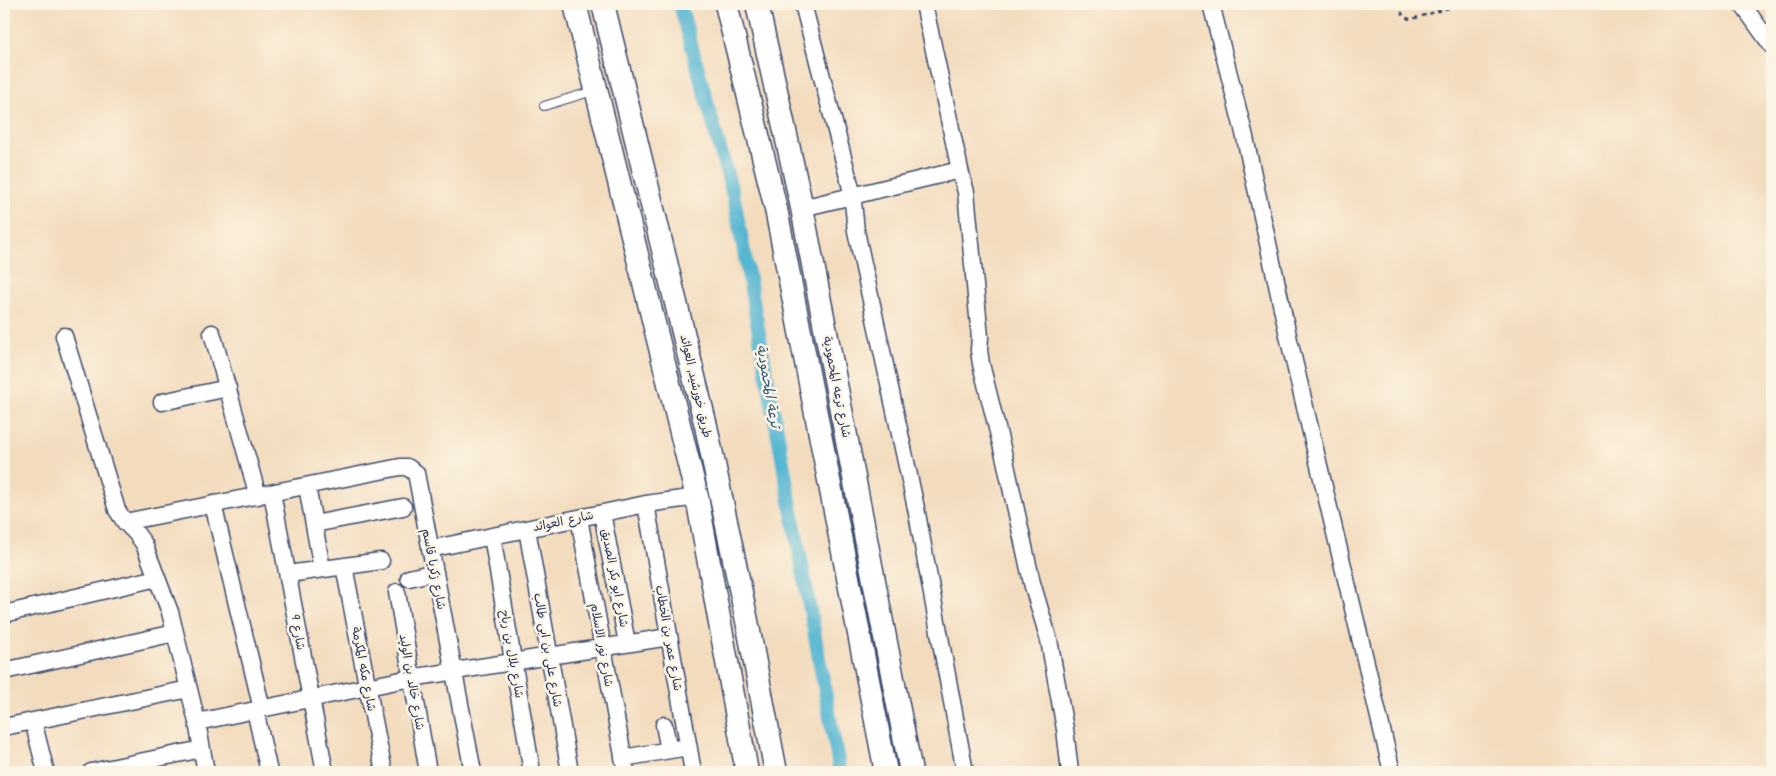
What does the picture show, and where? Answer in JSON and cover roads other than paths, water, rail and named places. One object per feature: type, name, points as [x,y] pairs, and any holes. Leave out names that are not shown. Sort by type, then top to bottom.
[{"type":"main road","name":"طريق خورشيد, العوائد","points":[[576,4],[697,497],[747,772]]},
{"type":"main road","name":"طريق خورشيد, العوائد","points":[[603,4],[706,426],[747,621],[776,772]]},
{"type":"main road","points":[[726,4],[776,209],[886,772]]},
{"type":"main road","name":"شارع ترعه المحمودية","points":[[757,4],[802,208],[910,772]]},
{"type":"street","points":[[803,4],[852,196],[856,231],[916,508],[965,772]]},
{"type":"street","points":[[924,4],[966,192],[981,364],[1005,460],[1032,583],[1049,640],[1065,729],[1070,772]]},
{"type":"street","points":[[1211,4],[1244,133],[1289,340],[1392,772]]},
{"type":"street","points":[[1742,4],[1772,46]]},
{"type":"street","points":[[802,208],[960,170]]},
{"type":"street","name":"شارع 9","points":[[212,333],[228,388],[265,494],[288,574],[325,772]]},
{"type":"street","points":[[64,336],[117,510],[144,544],[170,612],[197,722],[206,772]]},
{"type":"street","points":[[162,402],[228,388]]},
{"type":"street","name":"شارع زكريا قاسم","points":[[307,486],[400,467],[407,467],[416,473],[473,772]]},
{"type":"street","points":[[125,522],[307,486],[322,569]]},
{"type":"street","name":"شارع العوائد","points":[[430,549],[646,504],[697,497]]},
{"type":"street","points":[[213,504],[259,709],[269,772]]},
{"type":"street","name":"شارع عمر بن الخطاب","points":[[646,504],[693,772]]},
{"type":"street","points":[[314,524],[402,507]]},
{"type":"street","name":"شارع ابو بكر الصديق","points":[[602,513],[627,643]]},
{"type":"street","name":"شارع نور الاسلام","points":[[579,518],[625,765]]},
{"type":"street","name":"شارع على بن ابى طالب","points":[[527,529],[570,772]]},
{"type":"street","name":"شارع بلال بن رباح","points":[[492,536],[532,772]]},
{"type":"street","points":[[288,574],[381,561]]},
{"type":"street","name":"شارع مكه المكرمة","points":[[344,566],[384,772]]},
{"type":"street","points":[[409,578],[435,572]]},
{"type":"street","points":[[4,614],[157,578]]},
{"type":"street","name":"شارع خالد بن الوليد","points":[[397,592],[428,772]]},
{"type":"street","points":[[4,671],[175,633]]},
{"type":"street","points":[[197,722],[411,678],[669,637]]},
{"type":"street","points":[[4,727],[189,689]]},
{"type":"street","points":[[33,721],[46,772]]},
{"type":"street","points":[[664,725],[669,750]]},
{"type":"street","points":[[625,765],[669,750],[688,747]]},
{"type":"street","points":[[91,772],[202,749]]},
{"type":"lane","points":[[544,106],[598,90]]},
{"type":"waterway","name":"ترعة المحمودية","points":[[680,4],[735,203],[840,772]]},
{"type":"railway","points":[[1765,4],[1772,13]]}]
